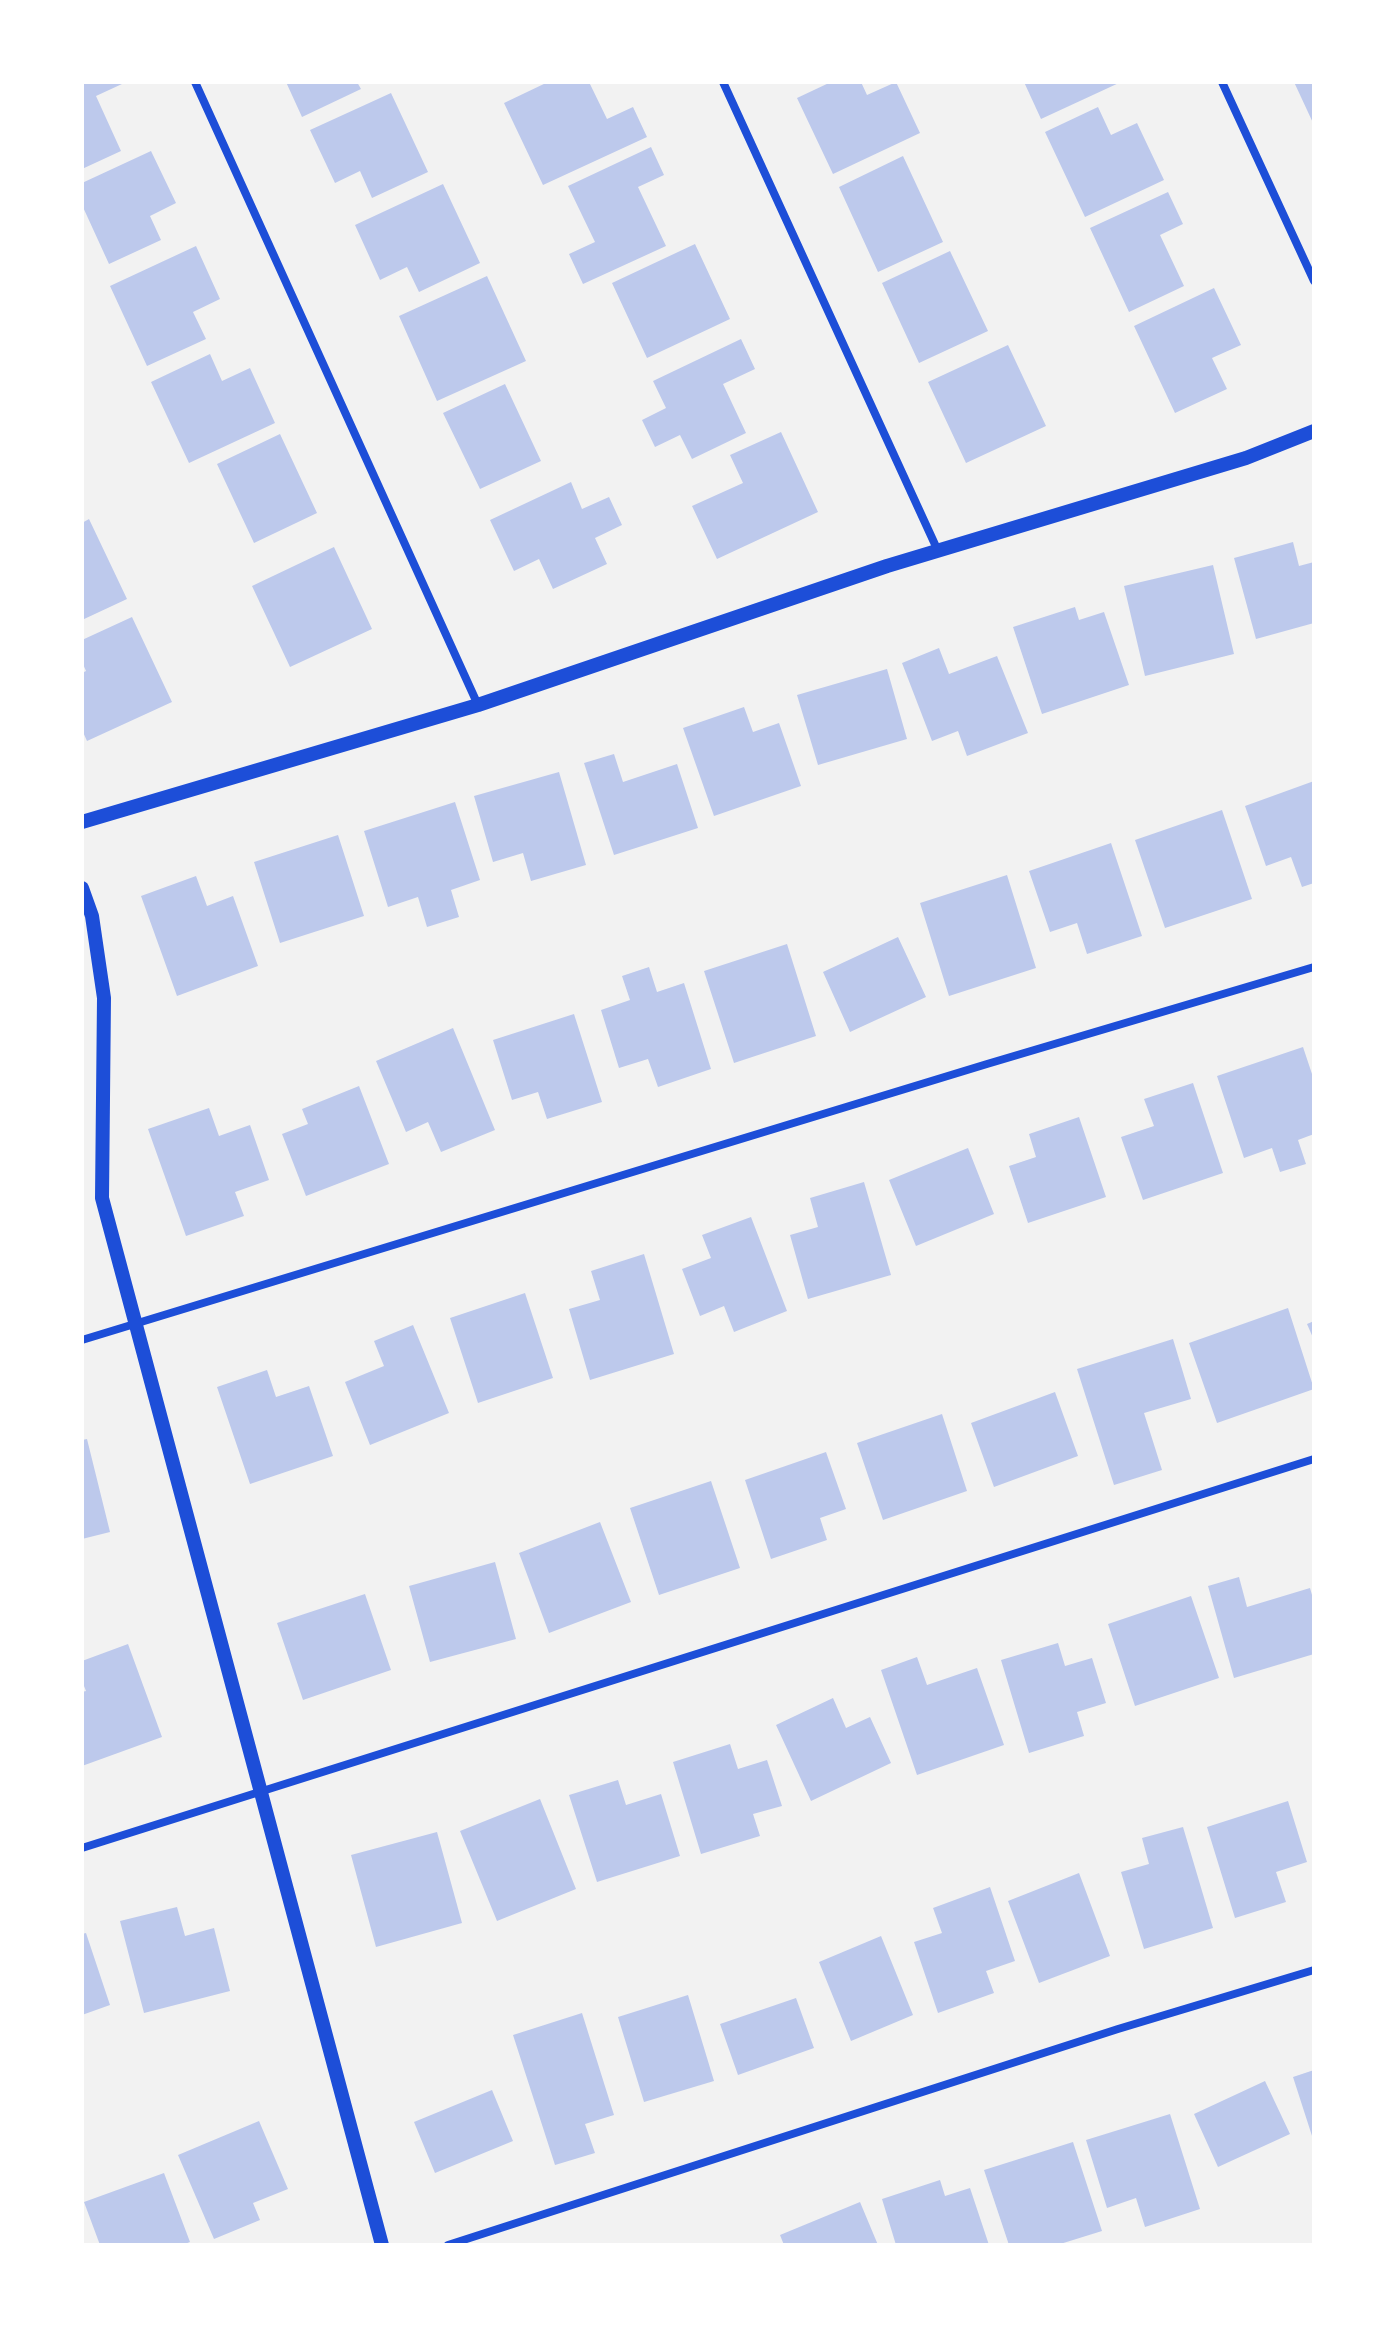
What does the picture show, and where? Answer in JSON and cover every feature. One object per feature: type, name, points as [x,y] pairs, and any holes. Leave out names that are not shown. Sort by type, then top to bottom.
[{"type":"street","points":[[195,82],[478,705]]},
{"type":"street","points":[[723,82],[938,551]]},
{"type":"street","points":[[1222,82],[1314,281]]},
{"type":"street","points":[[82,822],[478,705],[938,551],[1246,458],[1314,431]]},
{"type":"street","points":[[82,888],[92,916],[104,998],[102,1198],[382,2245]]},
{"type":"street","points":[[82,1340],[1314,967]]},
{"type":"street","points":[[82,1848],[1314,1459]]},
{"type":"street","points":[[448,2245],[1103,2034],[1314,1970]]},
{"type":"building","points":[[82,82],[122,84],[96,96],[121,151],[82,169]]},
{"type":"building","points":[[286,82],[357,82],[361,89],[302,117]]},
{"type":"building","points":[[548,82],[589,82],[607,119],[633,107],[647,137],[543,185],[504,103]]},
{"type":"building","points":[[831,82],[861,82],[867,95],[896,82],[920,133],[833,174],[797,98]]},
{"type":"building","points":[[1024,82],[1121,82],[1041,119]]},
{"type":"building","points":[[1294,82],[1314,82],[1314,125]]},
{"type":"building","points":[[391,93],[428,172],[372,198],[360,171],[335,183],[310,130]]},
{"type":"building","points":[[1098,107],[1111,135],[1137,123],[1164,180],[1085,217],[1045,132]]},
{"type":"building","points":[[651,147],[664,175],[638,187],[666,246],[583,284],[569,254],[595,242],[568,186]]},
{"type":"building","points":[[151,151],[176,203],[150,216],[161,240],[109,264],[82,205],[82,183]]},
{"type":"building","points":[[903,156],[943,242],[878,272],[839,187]]},
{"type":"building","points":[[443,184],[480,263],[419,292],[407,267],[380,280],[355,225]]},
{"type":"building","points":[[1168,192],[1183,224],[1160,235],[1184,286],[1129,312],[1090,228]]},
{"type":"building","points":[[695,244],[730,319],[647,358],[612,283]]},
{"type":"building","points":[[196,246],[220,299],[193,312],[206,339],[147,366],[110,286]]},
{"type":"building","points":[[950,251],[988,331],[919,363],[882,283]]},
{"type":"building","points":[[487,276],[526,361],[437,401],[399,316]]},
{"type":"building","points":[[1214,288],[1241,345],[1212,358],[1227,389],[1175,413],[1134,326]]},
{"type":"building","points":[[741,339],[755,369],[723,384],[746,433],[692,459],[680,435],[655,447],[642,420],[666,408],[653,381]]},
{"type":"building","points":[[1008,345],[1046,426],[966,463],[928,382]]},
{"type":"building","points":[[210,354],[222,381],[250,368],[275,423],[189,463],[151,382]]},
{"type":"building","points":[[505,384],[541,461],[480,489],[443,413]]},
{"type":"building","points":[[781,432],[818,512],[717,559],[692,506],[743,483],[730,455]]},
{"type":"building","points":[[280,434],[317,513],[254,543],[217,464]]},
{"type":"building","points":[[571,482],[582,509],[609,497],[622,525],[595,538],[607,564],[553,589],[539,559],[514,571],[490,520]]},
{"type":"building","points":[[89,519],[127,599],[82,620],[82,523]]},
{"type":"building","points":[[1293,542],[1299,566],[1314,562],[1314,623],[1256,639],[1234,558]]},
{"type":"building","points":[[334,547],[372,629],[290,667],[252,586]]},
{"type":"building","points":[[1213,565],[1234,654],[1145,676],[1124,586]]},
{"type":"building","points":[[1075,607],[1079,620],[1104,612],[1129,685],[1042,714],[1013,627]]},
{"type":"building","points":[[132,617],[172,702],[87,741],[82,730],[82,673],[86,671],[82,662],[82,640]]},
{"type":"building","points":[[939,648],[949,674],[997,656],[1028,733],[967,756],[958,731],[932,741],[902,663]]},
{"type":"building","points":[[887,669],[907,739],[818,765],[797,695]]},
{"type":"building","points":[[744,707],[753,732],[779,723],[801,786],[714,816],[683,728]]},
{"type":"building","points":[[614,754],[623,782],[677,764],[698,828],[614,855],[584,763]]},
{"type":"building","points":[[559,772],[586,865],[531,881],[523,853],[493,862],[474,796]]},
{"type":"building","points":[[1314,781],[1314,883],[1302,887],[1291,857],[1266,866],[1245,806]]},
{"type":"building","points":[[455,802],[480,880],[451,890],[459,917],[427,927],[418,897],[388,907],[364,831]]},
{"type":"building","points":[[1222,810],[1252,899],[1165,928],[1135,840]]},
{"type":"building","points":[[338,835],[364,916],[280,943],[254,862]]},
{"type":"building","points":[[1111,843],[1142,936],[1087,954],[1077,923],[1050,932],[1029,871]]},
{"type":"building","points":[[1007,875],[1036,968],[949,996],[920,903]]},
{"type":"building","points":[[196,876],[207,906],[233,896],[258,966],[177,996],[141,896]]},
{"type":"building","points":[[898,937],[926,997],[850,1032],[823,972]]},
{"type":"building","points":[[787,944],[816,1036],[734,1063],[704,971]]},
{"type":"building","points":[[649,967],[657,992],[684,983],[711,1069],[658,1087],[648,1059],[619,1068],[601,1010],[630,1000],[622,976]]},
{"type":"building","points":[[574,1014],[602,1102],[547,1119],[538,1092],[512,1100],[493,1040]]},
{"type":"building","points":[[453,1028],[495,1130],[441,1152],[428,1122],[406,1132],[376,1061]]},
{"type":"building","points":[[1303,1047],[1314,1080],[1314,1134],[1298,1140],[1306,1164],[1280,1172],[1272,1148],[1244,1158],[1217,1076]]},
{"type":"building","points":[[1193,1083],[1223,1173],[1143,1200],[1121,1137],[1154,1126],[1144,1099]]},
{"type":"building","points":[[359,1086],[389,1164],[306,1196],[282,1134],[308,1124],[302,1109]]},
{"type":"building","points":[[209,1108],[219,1136],[250,1125],[269,1180],[235,1192],[244,1216],[186,1236],[148,1129]]},
{"type":"building","points":[[1079,1117],[1106,1197],[1028,1223],[1009,1166],[1036,1157],[1029,1134]]},
{"type":"building","points":[[968,1148],[994,1214],[916,1246],[889,1180]]},
{"type":"building","points":[[864,1182],[891,1275],[808,1299],[790,1235],[818,1227],[810,1198]]},
{"type":"building","points":[[751,1217],[787,1311],[734,1332],[724,1306],[700,1316],[682,1269],[711,1258],[702,1235]]},
{"type":"building","points":[[644,1254],[674,1354],[590,1380],[569,1309],[600,1300],[591,1271]]},
{"type":"building","points":[[525,1293],[553,1378],[478,1403],[450,1318]]},
{"type":"building","points":[[1288,1308],[1314,1389],[1217,1423],[1189,1343]]},
{"type":"building","points":[[1314,1321],[1314,1340],[1307,1324]]},
{"type":"building","points":[[413,1325],[449,1413],[370,1445],[345,1382],[384,1366],[374,1341]]},
{"type":"building","points":[[1173,1339],[1191,1399],[1144,1413],[1162,1470],[1114,1485],[1077,1369]]},
{"type":"building","points":[[267,1370],[276,1397],[309,1386],[333,1456],[250,1484],[217,1387]]},
{"type":"building","points":[[1055,1392],[1078,1456],[994,1487],[971,1423]]},
{"type":"building","points":[[942,1414],[967,1491],[883,1520],[857,1443]]},
{"type":"building","points":[[87,1439],[110,1532],[82,1539],[82,1440]]},
{"type":"building","points":[[826,1452],[846,1509],[820,1518],[827,1540],[771,1559],[745,1480]]},
{"type":"building","points":[[711,1481],[740,1568],[659,1595],[630,1508]]},
{"type":"building","points":[[600,1522],[631,1602],[549,1633],[519,1553]]},
{"type":"building","points":[[495,1562],[516,1639],[430,1662],[409,1586]]},
{"type":"building","points":[[1239,1577],[1247,1607],[1310,1588],[1314,1602],[1314,1654],[1234,1678],[1208,1586]]},
{"type":"building","points":[[365,1594],[391,1670],[303,1700],[277,1623]]},
{"type":"building","points":[[1191,1596],[1219,1678],[1135,1706],[1108,1624]]},
{"type":"building","points":[[1058,1643],[1065,1666],[1092,1658],[1106,1703],[1077,1712],[1084,1736],[1029,1753],[1001,1660]]},
{"type":"building","points":[[128,1644],[162,1737],[82,1766],[82,1692],[86,1691],[82,1681],[82,1661]]},
{"type":"building","points":[[917,1657],[927,1685],[977,1668],[1004,1745],[917,1775],[881,1670]]},
{"type":"building","points":[[833,1698],[846,1728],[870,1717],[891,1763],[811,1801],[776,1725]]},
{"type":"building","points":[[730,1744],[738,1769],[767,1760],[782,1806],[753,1814],[760,1836],[701,1854],[673,1762]]},
{"type":"building","points":[[618,1780],[626,1805],[661,1794],[680,1856],[597,1882],[569,1795]]},
{"type":"building","points":[[540,1799],[576,1889],[497,1921],[460,1831]]},
{"type":"building","points":[[1288,1801],[1307,1862],[1276,1872],[1286,1902],[1235,1918],[1207,1827]]},
{"type":"building","points":[[1183,1827],[1213,1928],[1144,1949],[1121,1872],[1149,1864],[1142,1838]]},
{"type":"building","points":[[437,1832],[462,1923],[376,1947],[351,1855]]},
{"type":"building","points":[[1079,1873],[1110,1956],[1039,1983],[1008,1901]]},
{"type":"building","points":[[990,1887],[1015,1961],[986,1971],[994,1993],[938,2013],[914,1942],[942,1933],[933,1908]]},
{"type":"building","points":[[177,1907],[185,1936],[214,1928],[230,1991],[144,2013],[120,1921]]},
{"type":"building","points":[[86,1933],[110,2005],[82,2015],[82,1934]]},
{"type":"building","points":[[881,1936],[913,2015],[851,2041],[819,1962]]},
{"type":"building","points":[[688,1995],[714,2081],[644,2102],[618,2017]]},
{"type":"building","points":[[796,1998],[814,2048],[738,2075],[720,2024]]},
{"type":"building","points":[[582,2013],[614,2115],[585,2124],[595,2153],[555,2165],[513,2035]]},
{"type":"building","points":[[1314,2070],[1314,2139],[1313,2139],[1293,2077]]},
{"type":"building","points":[[1265,2081],[1290,2134],[1218,2167],[1194,2114]]},
{"type":"building","points":[[492,2090],[513,2141],[435,2173],[414,2122]]},
{"type":"building","points":[[1170,2114],[1200,2209],[1145,2227],[1136,2198],[1107,2208],[1086,2140]]},
{"type":"building","points":[[259,2121],[288,2189],[253,2203],[260,2220],[214,2239],[178,2155]]},
{"type":"building","points":[[1073,2142],[1102,2231],[1057,2245],[1009,2245],[984,2170]]},
{"type":"building","points":[[164,2173],[190,2242],[182,2245],[100,2245],[84,2202]]},
{"type":"building","points":[[940,2180],[945,2196],[970,2188],[989,2245],[896,2245],[882,2199]]},
{"type":"building","points":[[860,2202],[878,2245],[784,2245],[780,2235]]}]
